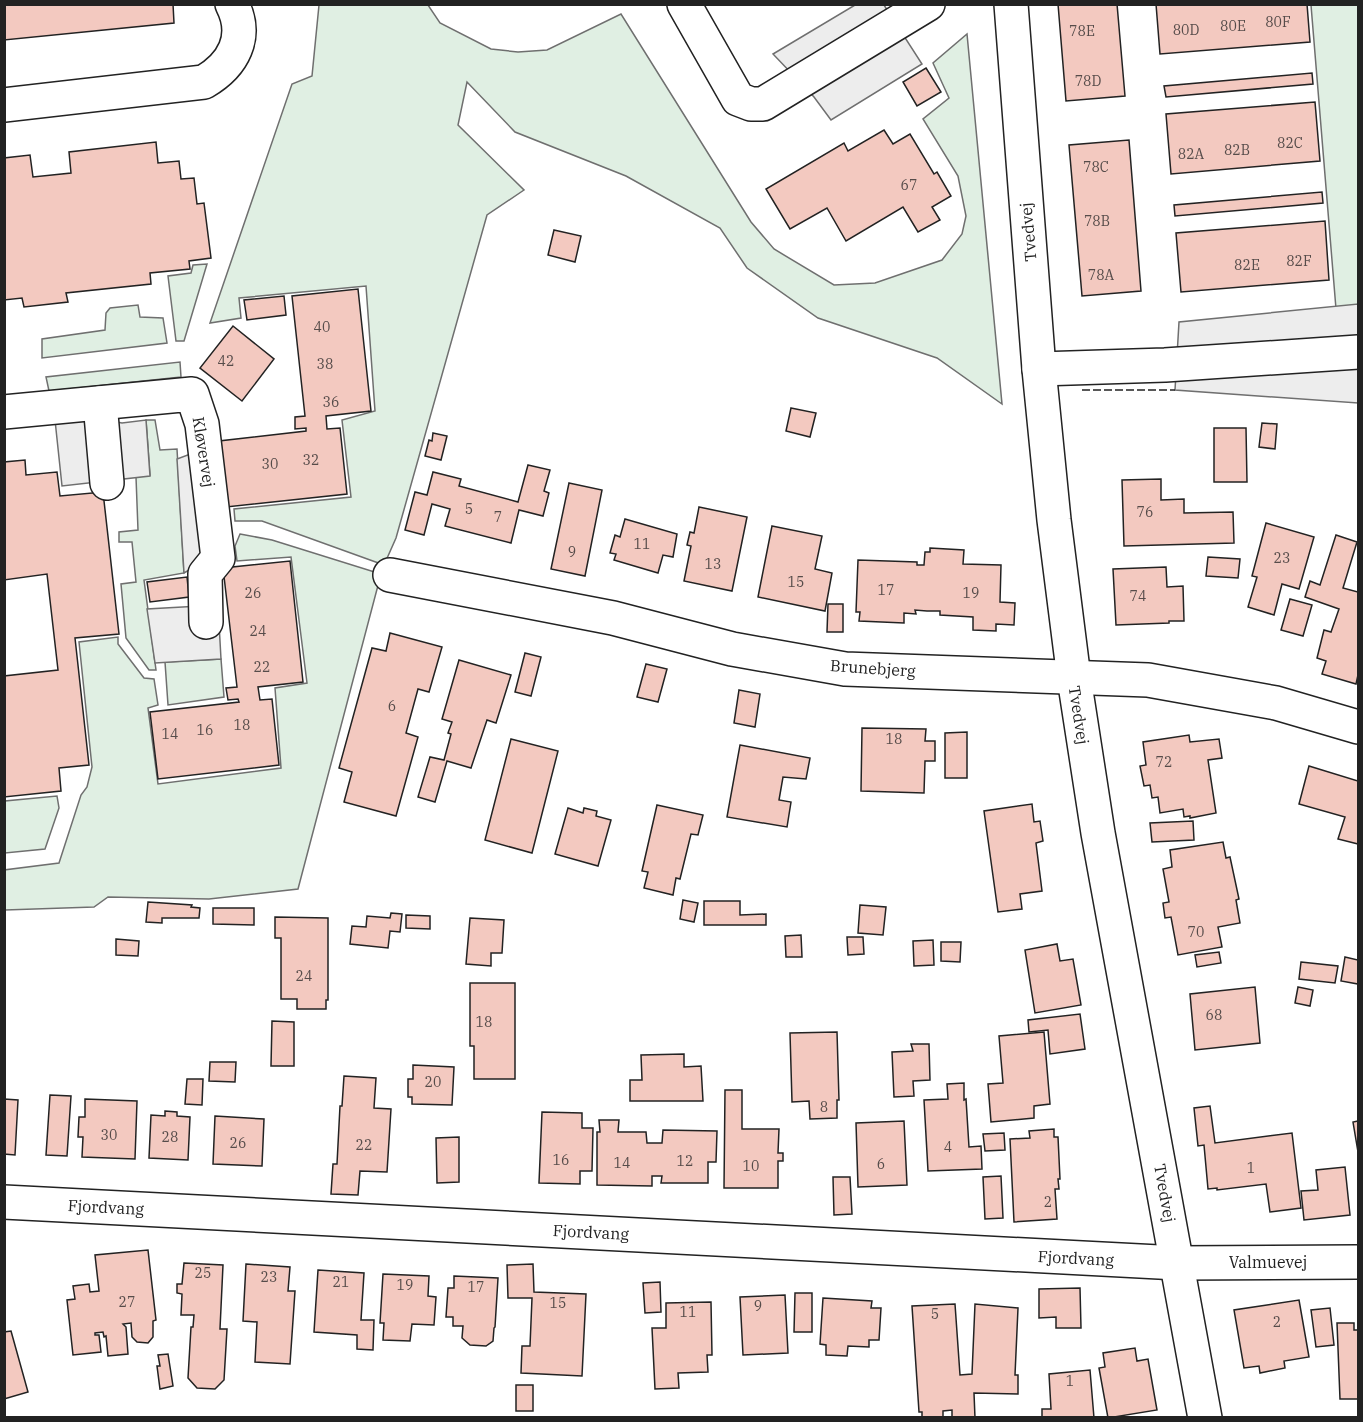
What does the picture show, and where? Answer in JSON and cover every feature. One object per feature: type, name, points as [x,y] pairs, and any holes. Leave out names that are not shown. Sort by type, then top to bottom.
[{"type":"street","points":[[4,105],[204,82],[218,74],[230,60],[237,45],[238,27],[236,12],[232,4]]},
{"type":"street","points":[[684,4],[738,99],[751,104],[763,104],[928,4]]},
{"type":"street","name":"Tvedvej","points":[[1011,4],[1039,369],[1054,520],[1074,678],[1098,833],[1205,1418]]},
{"type":"street","points":[[1039,369],[1165,365],[1359,352]]},
{"type":"street","name":"Kløvervej","points":[[4,412],[192,394],[202,424],[218,558],[205,574],[206,622]]},
{"type":"street","points":[[100,403],[107,483]]},
{"type":"street","name":"Brunebjerg","points":[[390,575],[613,618],[732,649],[845,669],[1148,680],[1276,703],[1359,727]]},
{"type":"street","name":"Fjordvang","points":[[4,1202],[1178,1263]]},
{"type":"street","name":"Valmuevej","points":[[1178,1263],[1359,1262]]},
{"type":"green space","points":[[319,5],[428,5],[440,23],[491,49],[518,52],[547,50],[621,14],[751,222],[774,249],[834,285],[875,283],[942,260],[962,234],[966,216],[958,176],[923,119],[949,98],[933,63],[967,34],[1002,404],[937,358],[818,318],[747,268],[720,228],[626,176],[515,132],[467,82],[458,125],[524,190],[487,215],[396,538],[384,565],[262,521],[235,521],[234,509],[351,497],[342,420],[375,411],[366,286],[239,298],[241,318],[210,323],[292,84],[312,76]]},
{"type":"green space","points":[[1311,5],[1358,5],[1358,306],[1336,309]]},
{"type":"green space","points":[[207,264],[184,341],[176,341],[168,276],[191,273],[193,265]]},
{"type":"green space","points":[[138,305],[140,317],[163,318],[167,343],[42,358],[42,339],[105,330],[106,313],[110,308]]},
{"type":"green space","points":[[180,362],[181,377],[49,391],[46,377]]},
{"type":"green space","points":[[146,420],[155,420],[160,450],[177,449],[184,573],[144,580],[156,670],[149,670],[126,638],[121,584],[136,582],[132,542],[119,542],[119,532],[138,530],[136,477],[150,475]]},
{"type":"green space","points":[[240,534],[272,540],[381,574],[298,889],[209,899],[108,897],[94,907],[5,910],[4,870],[59,863],[81,795],[87,787],[92,767],[79,642],[118,637],[118,644],[144,678],[154,679],[158,705],[148,708],[158,784],[281,768],[275,688],[307,683],[291,557],[237,561],[235,546]]},
{"type":"green space","points":[[221,659],[224,697],[168,705],[165,662]]},
{"type":"green space","points":[[57,796],[59,808],[45,849],[5,853],[5,801]]},
{"type":"shaded area","points":[[855,5],[884,5],[922,64],[831,120],[814,97],[773,54]]},
{"type":"shaded area","points":[[1358,304],[1358,403],[1175,390],[1179,322]]},
{"type":"shaded area","points":[[85,416],[122,423],[146,420],[150,476],[62,486],[55,420]]},
{"type":"shaded area","points":[[193,453],[205,561],[184,573],[177,459]]},
{"type":"shaded area","points":[[218,605],[221,659],[155,663],[147,609]]},
{"type":"building","points":[[4,4],[173,4],[174,23],[4,40]]},
{"type":"building","points":[[1058,4],[1117,4],[1125,96],[1066,101]]},
{"type":"building","points":[[1156,4],[1307,4],[1310,42],[1160,54]]},
{"type":"building","points":[[926,68],[941,92],[917,106],[903,82]]},
{"type":"building","points":[[1312,73],[1313,84],[1166,97],[1164,86]]},
{"type":"building","points":[[1315,102],[1320,161],[1171,174],[1166,114]]},
{"type":"building","points":[[884,130],[893,144],[910,134],[934,174],[937,172],[951,196],[932,207],[940,220],[918,232],[903,207],[846,241],[827,208],[790,229],[766,189],[844,143],[848,151]]},
{"type":"building","points":[[1129,140],[1141,291],[1082,296],[1069,145]]},
{"type":"building","points":[[156,142],[158,163],[179,161],[181,179],[194,178],[197,204],[204,203],[211,258],[189,261],[190,269],[150,273],[151,284],[66,293],[68,302],[24,307],[22,298],[4,300],[4,158],[30,155],[33,177],[71,173],[69,152]]},
{"type":"building","points":[[1322,192],[1323,203],[1175,216],[1174,205]]},
{"type":"building","points":[[1325,221],[1329,280],[1181,292],[1176,233]]},
{"type":"building","points":[[554,230],[581,236],[575,262],[548,255]]},
{"type":"building","points":[[358,289],[371,411],[326,416],[327,429],[340,428],[347,494],[226,507],[219,441],[306,431],[306,428],[295,429],[295,417],[305,416],[292,296]]},
{"type":"building","points":[[284,296],[286,315],[247,320],[244,300]]},
{"type":"building","points":[[233,326],[274,359],[242,401],[200,368]]},
{"type":"building","points":[[791,408],[816,413],[810,437],[786,431]]},
{"type":"building","points":[[1262,423],[1277,424],[1275,449],[1259,447]]},
{"type":"building","points":[[1214,428],[1246,428],[1247,482],[1214,482]]},
{"type":"building","points":[[433,433],[447,436],[441,460],[425,456]]},
{"type":"building","points":[[25,460],[26,475],[57,472],[60,496],[103,492],[119,634],[75,638],[89,765],[59,768],[61,791],[4,797],[4,676],[58,670],[47,574],[4,580],[4,462]]},
{"type":"building","points":[[528,465],[550,470],[544,491],[549,493],[543,516],[519,510],[511,543],[445,526],[450,509],[432,504],[424,535],[405,530],[415,492],[427,495],[433,472],[461,479],[459,486],[518,502]]},
{"type":"building","points":[[1161,479],[1161,500],[1184,499],[1184,513],[1233,512],[1234,543],[1124,546],[1122,480]]},
{"type":"building","points":[[569,483],[602,490],[585,576],[551,569]]},
{"type":"building","points":[[699,507],[747,517],[732,591],[684,581],[691,546],[687,545],[690,532],[694,533]]},
{"type":"building","points":[[625,519],[677,534],[673,557],[663,555],[658,573],[614,560],[616,554],[610,553],[615,535],[620,537]]},
{"type":"building","points":[[1266,523],[1314,537],[1299,589],[1282,584],[1274,615],[1248,607],[1257,577],[1252,576]]},
{"type":"building","points":[[772,526],[822,536],[815,569],[832,573],[825,611],[758,597]]},
{"type":"building","points":[[1336,535],[1357,542],[1343,588],[1358,592],[1358,675],[1356,684],[1322,674],[1326,661],[1317,658],[1324,630],[1331,632],[1339,609],[1305,597],[1310,581],[1320,585]]},
{"type":"building","points":[[930,548],[964,550],[963,564],[1001,565],[1000,602],[1015,603],[1014,625],[996,624],[996,631],[973,630],[973,617],[940,615],[940,611],[915,610],[916,614],[904,613],[904,623],[859,621],[860,612],[856,612],[858,560],[917,562],[917,565],[924,565],[925,552],[930,552]]},
{"type":"building","points":[[1208,557],[1240,559],[1238,578],[1206,576]]},
{"type":"building","points":[[290,561],[303,682],[258,687],[260,700],[272,699],[279,765],[158,779],[150,712],[239,702],[238,699],[228,700],[226,688],[237,687],[223,568]]},
{"type":"building","points":[[1166,567],[1167,587],[1183,586],[1184,621],[1116,625],[1113,569]]},
{"type":"building","points":[[187,577],[189,597],[150,602],[147,582]]},
{"type":"building","points":[[1290,599],[1312,605],[1303,636],[1281,630]]},
{"type":"building","points":[[828,604],[843,604],[843,632],[827,632]]},
{"type":"building","points":[[390,633],[442,647],[429,692],[418,689],[406,733],[418,737],[396,816],[344,802],[352,772],[339,768],[372,648],[386,651]]},
{"type":"building","points":[[525,653],[541,657],[531,696],[515,692]]},
{"type":"building","points":[[459,660],[511,675],[496,723],[487,720],[471,768],[447,761],[435,802],[418,797],[430,757],[444,760],[452,722],[442,719]]},
{"type":"building","points":[[646,664],[667,669],[658,702],[637,697]]},
{"type":"building","points":[[739,690],[760,694],[755,727],[734,723]]},
{"type":"building","points":[[862,728],[926,729],[925,741],[935,741],[935,761],[925,761],[924,793],[861,791]]},
{"type":"building","points":[[967,732],[967,778],[945,778],[945,733]]},
{"type":"building","points":[[1189,735],[1190,742],[1219,739],[1222,758],[1208,760],[1216,813],[1190,818],[1190,816],[1184,817],[1183,809],[1160,813],[1158,797],[1152,798],[1150,785],[1144,786],[1140,766],[1146,765],[1143,742]]},
{"type":"building","points":[[511,739],[558,751],[532,853],[485,840]]},
{"type":"building","points":[[740,745],[810,758],[806,779],[783,777],[779,800],[791,802],[787,827],[727,817]]},
{"type":"building","points":[[1309,766],[1358,781],[1358,844],[1338,839],[1345,817],[1299,804]]},
{"type":"building","points":[[1032,804],[1034,822],[1040,821],[1043,841],[1036,843],[1042,891],[1020,894],[1022,909],[998,912],[984,811]]},
{"type":"building","points":[[657,805],[703,815],[698,835],[691,834],[680,879],[676,878],[673,895],[644,888],[648,872],[642,871]]},
{"type":"building","points":[[568,808],[583,813],[584,808],[597,811],[596,816],[611,820],[598,866],[555,854]]},
{"type":"building","points":[[1193,821],[1194,840],[1152,842],[1150,823]]},
{"type":"building","points":[[1223,842],[1226,858],[1230,857],[1239,899],[1236,900],[1240,923],[1218,927],[1222,947],[1178,955],[1171,917],[1165,918],[1163,903],[1169,902],[1163,869],[1172,867],[1170,850]]},
{"type":"building","points":[[683,900],[698,903],[694,922],[680,919]]},
{"type":"building","points":[[704,901],[740,901],[740,915],[766,914],[766,925],[704,925]]},
{"type":"building","points":[[148,902],[192,905],[191,907],[200,908],[199,918],[162,918],[162,923],[146,922]]},
{"type":"building","points":[[860,905],[886,907],[883,935],[858,933]]},
{"type":"building","points":[[213,908],[254,908],[254,925],[213,924]]},
{"type":"building","points":[[391,913],[402,914],[400,932],[390,931],[388,948],[350,944],[352,926],[366,927],[367,916],[390,918]]},
{"type":"building","points":[[406,915],[430,916],[430,929],[406,928]]},
{"type":"building","points":[[275,917],[328,918],[328,1000],[326,1000],[326,1009],[297,1009],[297,999],[281,999],[281,938],[275,938]]},
{"type":"building","points":[[470,918],[504,920],[502,953],[491,953],[491,966],[466,964]]},
{"type":"building","points":[[801,935],[802,957],[786,957],[785,936]]},
{"type":"building","points":[[847,937],[863,937],[864,954],[848,955]]},
{"type":"building","points":[[116,939],[139,941],[138,956],[116,955]]},
{"type":"building","points":[[933,940],[934,965],[914,966],[913,941]]},
{"type":"building","points":[[941,942],[961,942],[960,962],[941,961]]},
{"type":"building","points":[[1057,944],[1060,961],[1073,959],[1081,1005],[1035,1013],[1025,950]]},
{"type":"building","points":[[1219,952],[1221,963],[1197,967],[1195,955]]},
{"type":"building","points":[[1345,957],[1358,960],[1358,984],[1341,981]]},
{"type":"building","points":[[1301,962],[1338,966],[1335,983],[1299,979]]},
{"type":"building","points":[[470,983],[515,983],[515,1079],[474,1079],[474,1046],[470,1046]]},
{"type":"building","points":[[1255,987],[1260,1043],[1195,1050],[1190,994]]},
{"type":"building","points":[[1298,987],[1313,990],[1310,1006],[1295,1003]]},
{"type":"building","points":[[1080,1014],[1085,1049],[1050,1054],[1048,1030],[1029,1032],[1028,1020]]},
{"type":"building","points":[[272,1021],[294,1022],[294,1066],[271,1066]]},
{"type":"building","points":[[837,1032],[839,1100],[837,1100],[837,1118],[810,1119],[809,1101],[792,1102],[790,1033]]},
{"type":"building","points":[[1044,1032],[1050,1104],[1034,1106],[1034,1118],[991,1122],[988,1084],[1003,1083],[999,1036]]},
{"type":"building","points":[[911,1044],[929,1044],[930,1080],[913,1081],[914,1096],[894,1097],[892,1052],[913,1051]]},
{"type":"building","points":[[684,1054],[684,1067],[701,1066],[703,1101],[630,1101],[630,1080],[642,1080],[641,1055]]},
{"type":"building","points":[[210,1062],[236,1062],[235,1082],[209,1081]]},
{"type":"building","points":[[413,1065],[454,1067],[452,1105],[412,1104],[412,1097],[408,1097],[408,1079],[413,1079]]},
{"type":"building","points":[[344,1076],[376,1078],[374,1108],[391,1109],[387,1172],[360,1171],[358,1195],[331,1194],[333,1164],[337,1164]]},
{"type":"building","points":[[187,1079],[203,1079],[202,1105],[185,1104]]},
{"type":"building","points":[[964,1083],[969,1147],[981,1146],[982,1169],[928,1171],[924,1100],[948,1099],[947,1084]]},
{"type":"building","points":[[725,1090],[742,1090],[742,1129],[779,1129],[778,1153],[783,1153],[783,1161],[778,1161],[778,1188],[724,1188]]},
{"type":"building","points":[[50,1095],[71,1096],[67,1156],[46,1155]]},
{"type":"building","points":[[4,1099],[18,1100],[15,1155],[4,1154]]},
{"type":"building","points":[[85,1099],[137,1101],[135,1159],[82,1157],[83,1137],[78,1137],[79,1117],[85,1117]]},
{"type":"building","points":[[1210,1106],[1215,1143],[1292,1133],[1301,1208],[1270,1212],[1266,1184],[1208,1189],[1204,1145],[1198,1146],[1194,1108]]},
{"type":"building","points":[[165,1111],[177,1112],[177,1116],[190,1117],[188,1160],[149,1158],[151,1115],[165,1116]]},
{"type":"building","points":[[542,1112],[582,1113],[582,1128],[593,1128],[592,1171],[580,1171],[580,1184],[539,1183]]},
{"type":"building","points":[[215,1116],[264,1119],[262,1166],[213,1164]]},
{"type":"building","points":[[599,1120],[619,1120],[618,1132],[646,1132],[647,1143],[662,1143],[663,1130],[717,1131],[716,1162],[708,1162],[708,1183],[661,1183],[662,1176],[652,1176],[652,1186],[597,1185]]},
{"type":"building","points":[[904,1121],[907,1185],[858,1187],[856,1123]]},
{"type":"building","points":[[1358,1121],[1358,1152],[1353,1122]]},
{"type":"building","points":[[1054,1129],[1054,1137],[1058,1137],[1060,1179],[1058,1179],[1059,1189],[1055,1189],[1057,1219],[1014,1222],[1010,1139],[1030,1138],[1029,1131]]},
{"type":"building","points":[[1004,1133],[1005,1150],[985,1151],[983,1134]]},
{"type":"building","points":[[459,1137],[459,1182],[437,1183],[436,1138]]},
{"type":"building","points":[[1345,1167],[1350,1215],[1304,1220],[1301,1191],[1318,1190],[1316,1170]]},
{"type":"building","points":[[1001,1176],[1003,1218],[985,1219],[983,1177]]},
{"type":"building","points":[[833,1177],[850,1177],[852,1214],[834,1215]]},
{"type":"building","points":[[148,1250],[156,1320],[153,1321],[153,1337],[148,1343],[137,1342],[132,1337],[131,1323],[123,1324],[126,1327],[128,1354],[108,1356],[106,1336],[104,1337],[103,1332],[95,1333],[99,1335],[101,1352],[73,1355],[67,1300],[75,1299],[73,1286],[89,1284],[90,1292],[99,1291],[95,1255]]},
{"type":"building","points":[[184,1263],[223,1265],[220,1329],[227,1329],[224,1380],[215,1389],[197,1388],[188,1378],[191,1327],[193,1327],[194,1315],[181,1315],[182,1294],[177,1293],[177,1284],[182,1284]]},
{"type":"building","points":[[246,1264],[290,1267],[288,1291],[295,1291],[290,1364],[255,1362],[257,1322],[243,1321]]},
{"type":"building","points":[[533,1264],[534,1292],[586,1294],[582,1376],[521,1373],[522,1346],[530,1346],[532,1298],[508,1298],[507,1265]]},
{"type":"building","points":[[318,1270],[364,1273],[361,1320],[374,1320],[373,1350],[357,1349],[357,1335],[314,1332]]},
{"type":"building","points":[[383,1274],[429,1276],[428,1296],[436,1297],[434,1325],[412,1324],[410,1341],[383,1340],[384,1323],[380,1323]]},
{"type":"building","points":[[454,1276],[498,1278],[493,1341],[486,1346],[470,1345],[462,1338],[463,1326],[453,1326],[453,1317],[446,1317],[448,1288],[454,1288]]},
{"type":"building","points":[[660,1282],[661,1312],[645,1313],[643,1283]]},
{"type":"building","points":[[1080,1288],[1081,1328],[1056,1328],[1056,1317],[1039,1318],[1039,1289]]},
{"type":"building","points":[[795,1293],[812,1293],[812,1332],[794,1332]]},
{"type":"building","points":[[785,1295],[788,1353],[743,1355],[740,1297]]},
{"type":"building","points":[[823,1298],[872,1301],[871,1308],[881,1308],[879,1340],[869,1340],[869,1347],[848,1346],[847,1356],[826,1355],[826,1345],[820,1344]]},
{"type":"building","points":[[1299,1300],[1309,1357],[1284,1361],[1285,1368],[1260,1373],[1259,1366],[1244,1368],[1234,1310]]},
{"type":"building","points":[[711,1302],[712,1355],[707,1355],[708,1372],[678,1373],[679,1388],[655,1389],[652,1328],[666,1328],[666,1303]]},
{"type":"building","points":[[955,1304],[960,1375],[972,1374],[975,1304],[1018,1308],[1015,1375],[1018,1375],[1018,1394],[974,1393],[975,1418],[952,1418],[952,1410],[943,1411],[943,1417],[922,1418],[922,1412],[919,1412],[912,1306]]},
{"type":"building","points":[[1330,1308],[1334,1345],[1316,1347],[1311,1310]]},
{"type":"building","points":[[1337,1323],[1354,1323],[1354,1330],[1358,1330],[1358,1399],[1340,1399]]},
{"type":"building","points":[[11,1331],[28,1392],[4,1399],[4,1332]]},
{"type":"building","points":[[1135,1348],[1137,1361],[1148,1359],[1157,1410],[1108,1418],[1099,1368],[1105,1367],[1103,1353]]},
{"type":"building","points":[[168,1354],[173,1386],[160,1389],[158,1355]]},
{"type":"building","points":[[1090,1370],[1094,1418],[1042,1418],[1042,1409],[1051,1409],[1049,1374]]},
{"type":"building","points":[[516,1385],[533,1385],[533,1411],[516,1411]]},
{"type":"fence","points":[[1082,390],[1175,390]]}]
